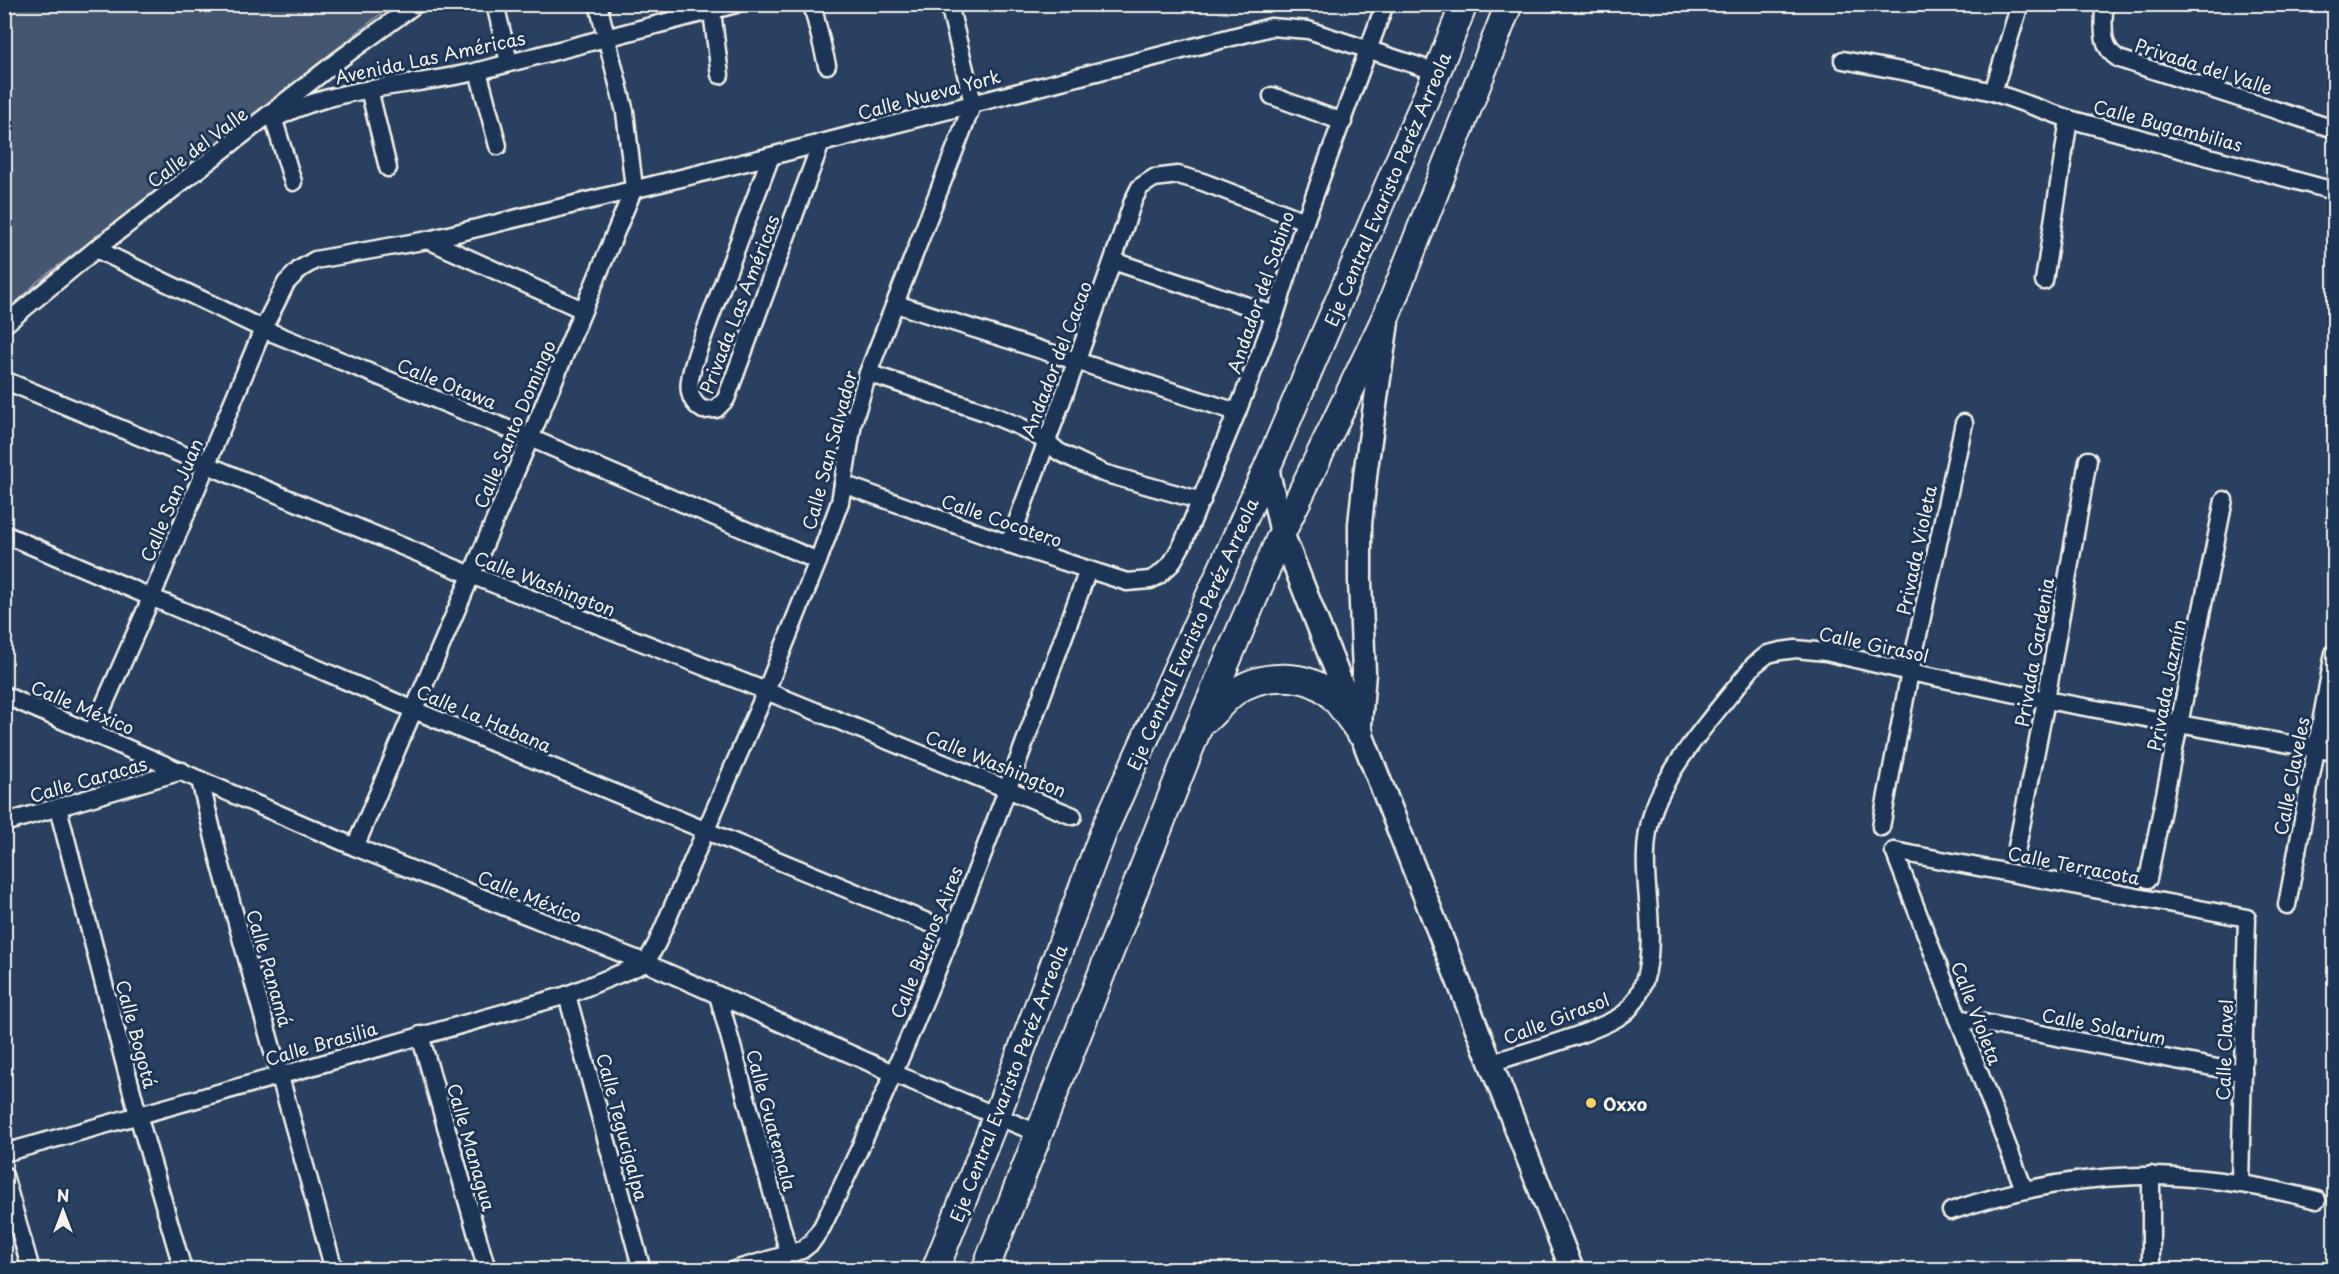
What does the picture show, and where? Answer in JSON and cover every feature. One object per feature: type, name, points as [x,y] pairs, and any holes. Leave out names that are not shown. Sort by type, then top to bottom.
[{"type":"main road","name":"Eje Central Evaristo Peréz Arreola","points":[[935,1269],[997,1115],[1105,828],[1267,468],[1464,4]]},
{"type":"main road","points":[[985,1269],[1199,726],[1282,533],[1388,312],[1509,4]]},
{"type":"main road","points":[[1360,733],[1364,672],[1360,524],[1388,312]]},
{"type":"main road","points":[[1267,468],[1282,533],[1572,1269]]},
{"type":"main road","points":[[1199,726],[1235,692],[1270,678],[1293,678],[1312,682],[1331,695],[1360,733]]},
{"type":"street","name":"Calle del Valle","points":[[4,325],[96,249],[273,116],[336,62],[416,4]]},
{"type":"street","points":[[495,4],[509,62]]},
{"type":"street","name":"Calle Santo Domingo","points":[[355,848],[634,188],[625,112],[598,4]]},
{"type":"street","name":"Avenida Las Américas","points":[[273,116],[318,100],[478,71],[736,4]]},
{"type":"street","points":[[812,4],[827,65]]},
{"type":"street","points":[[949,4],[973,103]]},
{"type":"street","name":"Andador del Sabino","points":[[1150,580],[1171,564],[1202,501],[1275,315],[1305,221],[1370,50],[1385,4]]},
{"type":"street","points":[[1992,92],[2020,4]]},
{"type":"street","name":"Privada del Valle","points":[[2104,4],[2103,33],[2106,46],[2111,54],[2119,59],[2334,129]]},
{"type":"street","points":[[712,10],[720,75]]},
{"type":"street","name":"Calle Nueva York","points":[[286,283],[300,269],[315,260],[428,240],[771,156],[1270,27],[1308,30],[1437,72]]},
{"type":"street","name":"Calle Bugambilias","points":[[1843,60],[1992,92],[2069,119],[2334,191]]},
{"type":"street","points":[[478,71],[498,146]]},
{"type":"street","points":[[369,89],[388,168]]},
{"type":"street","points":[[1272,96],[1343,122]]},
{"type":"street","name":"Calle San Salvador","points":[[646,963],[657,943],[766,691],[818,561],[840,502],[852,423],[868,373],[973,103]]},
{"type":"street","points":[[273,116],[293,182]]},
{"type":"street","points":[[2044,281],[2069,119]]},
{"type":"street","name":"Privada Las Américas","points":[[771,156],[690,376],[688,389],[692,400],[703,410],[717,409],[726,399],[821,143]]},
{"type":"street","name":"Andador del Cacao","points":[[1009,544],[1140,187],[1154,178],[1178,175],[1203,182],[1305,221]]},
{"type":"street","points":[[428,240],[584,310]]},
{"type":"street","name":"Calle Otawa","points":[[96,249],[263,329],[530,438],[818,561]]},
{"type":"street","points":[[1113,261],[1275,315]]},
{"type":"street","name":"Calle San Juan","points":[[92,732],[152,596],[263,329],[286,283]]},
{"type":"street","points":[[896,304],[1237,412]]},
{"type":"street","points":[[868,373],[985,412],[1020,427],[1046,441],[1059,452],[1103,473],[1202,501]]},
{"type":"street","name":"Calle Washington","points":[[4,380],[471,575],[766,691],[1073,816]]},
{"type":"street","name":"Privada Violeta","points":[[1881,827],[1910,672],[1964,423]]},
{"type":"street","name":"Privada Gardenia","points":[[2016,852],[2046,700],[2088,460]]},
{"type":"street","name":"Calle Cocotero","points":[[843,484],[1088,570],[1127,582],[1150,580]]},
{"type":"street","name":"Privada Jazmín","points":[[2148,879],[2224,500]]},
{"type":"street","name":"Calle La Habana","points":[[4,534],[414,710],[951,933]]},
{"type":"street","name":"Calle Buenos Aires","points":[[734,1269],[802,1250],[811,1243],[822,1227],[893,1073],[951,933],[1008,790],[1088,570]]},
{"type":"street","name":"Calle Girasol","points":[[1491,1063],[1593,1029],[1626,1011],[1637,996],[1650,959],[1645,860],[1652,812],[1673,769],[1754,665],[1768,654],[1796,649],[1826,652],[2046,700],[2334,752]]},
{"type":"street","name":"Calle Claveles","points":[[2287,905],[2334,653]]},
{"type":"street","name":"Calle México","points":[[4,695],[355,848],[646,963],[893,1073],[1040,1134]]},
{"type":"street","name":"Calle Caracas","points":[[4,823],[182,771]]},
{"type":"street","name":"Calle Panamá","points":[[201,780],[218,855],[334,1269]]},
{"type":"street","name":"Calle Bogotá","points":[[58,808],[138,1115],[183,1269]]},
{"type":"street","name":"Calle Terracota","points":[[1894,851],[2247,918]]},
{"type":"street","name":"Calle Violeta","points":[[1894,851],[2024,1189]]},
{"type":"street","name":"Calle Clavel","points":[[2240,1182],[2247,918]]},
{"type":"street","name":"Calle Brasilia","points":[[4,1152],[567,996],[646,963]]},
{"type":"street","name":"Calle Tegucigalpa","points":[[567,996],[642,1269]]},
{"type":"street","name":"Calle Guatemala","points":[[718,996],[789,1254]]},
{"type":"street","name":"Calle Solarium","points":[[1958,1018],[2243,1072]]},
{"type":"street","name":"Calle Managua","points":[[420,1035],[487,1269]]},
{"type":"street","points":[[4,1175],[31,1269]]},
{"type":"street","points":[[2151,1175],[2151,1269]]},
{"type":"street","points":[[1951,1210],[2024,1189],[2081,1179],[2151,1175],[2240,1182],[2317,1200]]},
{"type":"shaded area","points":[[5,5],[392,5],[225,138],[37,282],[5,316]]},
{"type":"place","name":"Oxxo","points":[[1591,1103]]}]
